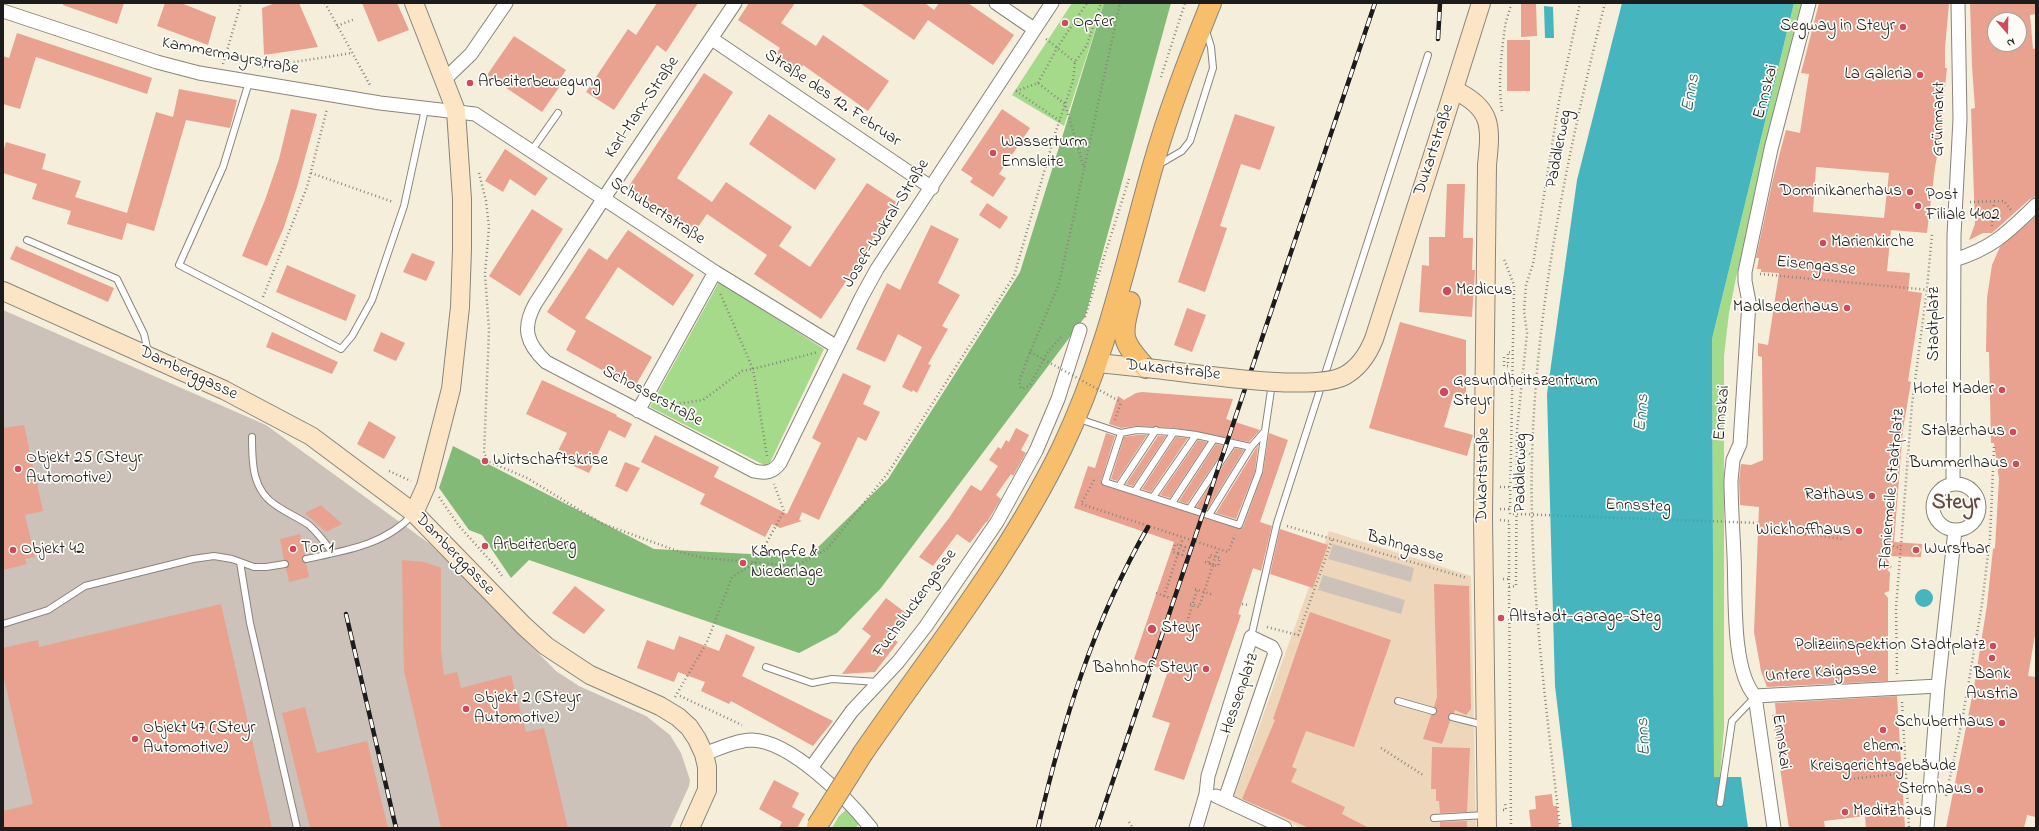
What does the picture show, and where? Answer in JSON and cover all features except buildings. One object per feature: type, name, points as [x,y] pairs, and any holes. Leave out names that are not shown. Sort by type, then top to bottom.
[{"type":"main road","points":[[817,827],[863,753],[997,562],[1042,486],[1075,418],[1098,363],[1133,242],[1152,169],[1174,99],[1211,3]]},
{"type":"main road","points":[[1133,242],[1139,270],[1124,326],[1124,336],[1128,347],[1146,368]]},
{"type":"street","points":[[414,3],[456,111],[462,192],[462,249],[456,358],[451,389],[442,427],[426,486],[414,513]]},
{"type":"street","points":[[444,80],[471,54],[506,3]]},
{"type":"street","name":"Karl-Marx-Straße","points":[[528,338],[526,326],[528,317],[604,198],[735,3]]},
{"type":"street","points":[[996,3],[1034,29]]},
{"type":"street","name":"Josef-Wokral-Straße","points":[[769,473],[780,463],[794,437],[837,347],[877,269],[932,188],[1052,3]]},
{"type":"street","name":"Dukartstraße","points":[[1098,363],[1272,382],[1315,382],[1337,378],[1352,371],[1365,356],[1374,339],[1383,314],[1481,3]]},
{"type":"street","name":"Ennskai","points":[[1774,828],[1755,696],[1747,685],[1741,662],[1737,628],[1731,480],[1733,460],[1740,444],[1749,302],[1745,272],[1771,149],[1809,3]]},
{"type":"street","name":"Grünmarkt","points":[[1954,235],[1960,119],[1958,3]]},
{"type":"street","name":"Kammermayrstraße","points":[[3,11],[157,62],[219,77],[380,103],[425,109],[456,111]]},
{"type":"street","name":"Straße des 12. Februar","points":[[712,39],[932,188]]},
{"type":"street","name":"Dukartstraße","points":[[1454,90],[1473,101],[1482,111],[1491,133],[1487,172],[1483,516],[1487,821]]},
{"type":"street","name":"Schubertstraße","points":[[456,111],[475,114],[482,117],[715,272],[837,347]]},
{"type":"street","points":[[1954,260],[1980,250],[2005,235],[2036,204]]},
{"type":"street","name":"Stadtplatz","points":[[1953,484],[1954,235]]},
{"type":"street","points":[[638,411],[715,272]]},
{"type":"street","name":"Damberggasse","points":[[3,291],[224,390],[311,436],[414,513],[523,626],[546,646],[590,675],[668,710],[689,727],[704,754]]},
{"type":"street","name":"Fuchsluckengasse","points":[[811,768],[852,711],[880,682],[926,626],[997,522],[1036,451],[1058,399],[1080,330]]},
{"type":"street","name":"Schosserstraße","points":[[528,338],[536,352],[546,362],[754,471],[769,473]]},
{"type":"street","points":[[1953,484],[1964,485],[1973,491],[1979,500],[1979,511],[1975,521],[1966,528],[1956,530],[1944,527],[1936,519],[1933,508],[1935,497],[1943,488],[1953,484]]},
{"type":"street","points":[[1927,828],[1938,686],[1956,530]]},
{"type":"street","name":"Hessenplatz","points":[[1196,828],[1206,794],[1208,776],[1252,637],[1272,647],[1275,653],[1225,799]]},
{"type":"street","points":[[1896,688],[1938,686]]},
{"type":"street","name":"Untere Kaigasse","points":[[1755,696],[1896,688]]},
{"type":"street","points":[[690,828],[706,790],[707,767],[704,754],[742,742],[757,741],[789,754],[811,768],[850,802],[872,828]]},
{"type":"street","points":[[1206,794],[1225,799],[1285,828]]},
{"type":"lane","points":[[1152,169],[1182,151],[1190,142],[1213,68],[1211,48],[1203,22]]},
{"type":"lane","points":[[1252,637],[1277,523],[1428,55]]},
{"type":"lane","points":[[249,82],[223,167],[179,265],[341,349],[352,336],[372,300],[404,206],[425,109]]},
{"type":"lane","points":[[532,150],[558,113]]},
{"type":"lane","points":[[27,240],[117,279],[144,334],[148,355]]},
{"type":"lane","points":[[1121,433],[1105,482],[1190,508],[1239,525],[1258,472],[1272,382]]},
{"type":"lane","points":[[1075,418],[1121,433],[1137,430],[1156,430],[1196,435],[1251,447]]},
{"type":"lane","points":[[1119,486],[1156,430]]},
{"type":"lane","points":[[1209,515],[1251,447],[1265,431]]},
{"type":"lane","points":[[1135,491],[1174,432]]},
{"type":"lane","points":[[1153,497],[1196,435]]},
{"type":"lane","points":[[252,437],[254,476],[258,487],[266,498],[276,506],[310,526],[333,553]]},
{"type":"lane","points":[[1172,503],[1214,439]]},
{"type":"lane","points":[[1190,508],[1233,443]]},
{"type":"lane","points":[[306,559],[381,539],[394,532],[414,513]]},
{"type":"lane","points":[[3,624],[48,610],[85,586],[193,559],[214,556],[254,567],[285,564]]},
{"type":"lane","points":[[240,562],[250,623],[297,828]]},
{"type":"lane","points":[[766,668],[812,683],[832,679],[880,682]]},
{"type":"lane","points":[[1720,802],[1732,721],[1755,696]]},
{"type":"lane","points":[[1398,701],[1433,711]]},
{"type":"lane","points":[[1452,717],[1485,726]]},
{"type":"lane","points":[[1434,818],[1487,821]]},
{"type":"path","points":[[219,77],[241,3]]},
{"type":"path","points":[[325,3],[380,103]]},
{"type":"path","points":[[1060,120],[1016,91],[1038,83],[1058,48],[1087,3]]},
{"type":"path","points":[[477,168],[486,200],[490,227],[485,274],[489,330],[485,458],[490,462],[533,481],[601,523],[680,552],[704,558],[796,566],[827,549],[888,473],[1014,276],[1073,81],[1075,62],[1087,45],[1102,3]]},
{"type":"path","points":[[1080,330],[1074,330],[1064,335],[1054,344],[1030,385],[1023,389],[1019,385],[1030,352],[1059,284],[1120,3]]},
{"type":"path","points":[[1500,94],[1505,27],[1511,3]]},
{"type":"path","points":[[1509,587],[1516,586],[1518,514],[1517,442],[1527,333],[1524,311],[1526,285],[1533,264],[1559,101],[1580,3]]},
{"type":"path","name":"Paddlerweg","points":[[1560,828],[1541,654],[1534,566],[1532,456],[1538,369],[1546,301],[1574,134],[1605,3]]},
{"type":"path","points":[[337,26],[355,19]]},
{"type":"path","points":[[1058,48],[1075,62]]},
{"type":"path","points":[[260,68],[352,53]]},
{"type":"path","points":[[224,62],[231,64]]},
{"type":"path","points":[[1038,83],[1065,104],[1084,169]]},
{"type":"path","points":[[259,306],[307,188],[331,95]]},
{"type":"path","points":[[311,173],[404,206]]},
{"type":"path","points":[[1970,202],[2004,201],[2020,220]]},
{"type":"path","points":[[1992,233],[1994,202]]},
{"type":"path","name":"Flaniermeile Stadtplatz","points":[[1909,828],[1906,773],[1896,688],[1896,608],[1912,404],[1927,289],[1932,234]]},
{"type":"path","points":[[1504,257],[1514,285],[1511,487],[1509,509],[1510,514],[1518,514]]},
{"type":"path","points":[[668,710],[707,642],[732,576],[756,562],[784,511],[769,473],[754,369],[720,293],[715,272]]},
{"type":"path","name":"Eisengasse","points":[[1745,272],[1885,287],[1927,289]]},
{"type":"path","points":[[638,411],[704,400],[742,371],[837,347]]},
{"type":"path","points":[[1030,352],[1121,402]]},
{"type":"path","points":[[1504,356],[1504,366],[1508,366],[1508,352],[1513,353]]},
{"type":"path","points":[[1517,442],[1532,456]]},
{"type":"path","points":[[1945,801],[1962,721],[1982,604],[1990,538],[1994,447]]},
{"type":"path","points":[[1092,483],[1081,504],[1228,552],[1239,525]]},
{"type":"path","points":[[1497,487],[1511,487]]},
{"type":"path","name":"Ennssteg","points":[[1518,514],[1759,523]]},
{"type":"path","points":[[1497,520],[1509,521],[1508,579],[1511,828]]},
{"type":"path","name":"Bahngasse","points":[[1277,523],[1471,580]]},
{"type":"path","points":[[1797,533],[1843,539]]},
{"type":"path","points":[[1164,596],[1183,538]]},
{"type":"path","points":[[1254,623],[1298,635],[1332,540]]},
{"type":"path","points":[[1180,546],[1176,544],[1173,552],[1185,556]]},
{"type":"path","points":[[1893,546],[1901,548]]},
{"type":"path","points":[[1205,562],[1213,564],[1218,549]]},
{"type":"path","points":[[1171,551],[1178,553]]},
{"type":"path","points":[[1210,555],[1215,557],[1220,558],[1218,566],[1208,563],[1210,555]]},
{"type":"path","points":[[1191,605],[1199,607],[1213,565]]},
{"type":"path","points":[[1496,579],[1508,579]]},
{"type":"path","points":[[1187,622],[1196,590],[1214,596]]},
{"type":"path","points":[[1156,594],[1170,598]]},
{"type":"path","points":[[1503,629],[1509,629]]},
{"type":"path","points":[[1381,748],[1423,775]]},
{"type":"path","points":[[1850,779],[1906,773]]},
{"type":"path","points":[[1505,796],[1511,795]]},
{"type":"path","points":[[1129,822],[1133,828]]},
{"type":"shaded area","points":[[3,310],[266,425],[430,544],[556,671],[579,686],[646,716],[670,735],[681,753],[690,780],[689,786],[670,828],[3,828]]},
{"type":"shaded area","points":[[1329,531],[1471,576],[1476,828],[1301,828],[1234,797]]},
{"type":"shaded area","points":[[1333,544],[1414,568],[1411,582],[1328,559]]},
{"type":"shaded area","points":[[1323,575],[1405,600],[1401,614],[1318,590]]},
{"type":"green space","points":[[1072,3],[1104,3],[1064,126],[1012,95]]},
{"type":"green space","points":[[1104,3],[1171,3],[1085,317],[881,588],[837,633],[799,653],[529,560],[511,578],[482,535],[469,530],[439,488],[453,446],[654,549],[808,557],[888,479],[1020,272]]},
{"type":"green space","points":[[1794,3],[1804,3],[1736,278],[1729,313],[1724,356],[1724,728],[1720,777],[1714,777],[1712,339]]},
{"type":"green space","points":[[719,282],[824,349],[768,467],[650,407]]},
{"type":"green space","points":[[847,809],[859,823],[856,828],[832,828],[839,816]]},
{"type":"water","name":"Enns","points":[[1622,3],[1794,3],[1712,339],[1714,777],[1741,777],[1748,828],[1572,828],[1555,686],[1547,394],[1577,180]]},
{"type":"water","points":[[1544,6],[1553,7],[1554,38],[1545,38]]},
{"type":"water","points":[[1920,589],[1928,589],[1933,594],[1931,605],[1928,607],[1920,607],[1915,602],[1915,594]]},
{"type":"railway","points":[[1097,828],[1375,3]]},
{"type":"railway","points":[[1438,39],[1440,3]]},
{"type":"railway","points":[[1038,828],[1058,750],[1082,673],[1111,599],[1148,527]]},
{"type":"railway","points":[[346,614],[396,828]]},
{"type":"place","name":"Opfer","points":[[1065,23]]},
{"type":"place","name":"Segway in Steyr","points":[[1903,27]]},
{"type":"place","name":"La Galeria","points":[[1920,75]]},
{"type":"place","name":"Arbeiterbewegung","points":[[470,83]]},
{"type":"place","name":"Wasserturm Ennsleite","points":[[993,153]]},
{"type":"place","name":"Dominikanerhaus","points":[[1910,192]]},
{"type":"place","name":"Post Filiale 4402","points":[[1918,206]]},
{"type":"place","name":"Marienkirche","points":[[1823,243]]},
{"type":"place","name":"Medicus","points":[[1447,291]]},
{"type":"place","name":"Madlsederhaus","points":[[1847,308]]},
{"type":"place","name":"Hotel Mader","points":[[2002,390]]},
{"type":"place","name":"Gesundheitszentrum Steyr","points":[[1444,392]]},
{"type":"place","name":"Stalzerhaus","points":[[2013,432]]},
{"type":"place","name":"Wirtschaftskrise","points":[[485,461]]},
{"type":"place","name":"Bummerlhaus","points":[[2016,464]]},
{"type":"place","name":"Objekt 25 (Steyr Automotive)","points":[[18,469]]},
{"type":"place","name":"Rathaus","points":[[1872,496]]},
{"type":"place","name":"Wickhoffhaus","points":[[1859,531]]},
{"type":"place","name":"Arbeiterberg","points":[[485,546]]},
{"type":"place","name":"Tor 1","points":[[293,549]]},
{"type":"place","name":"Objekt 42","points":[[13,550]]},
{"type":"place","name":"Wurstbar","points":[[1916,550]]},
{"type":"place","name":"Kämpfe & Niederlage","points":[[743,563]]},
{"type":"place","name":"Altstadt-Garage-Steg","points":[[1501,618]]},
{"type":"place","name":"Steyr","points":[[1152,629]]},
{"type":"place","name":"Polizeiinspektion Stadtplatz","points":[[1993,646]]},
{"type":"place","name":"Bank Austria","points":[[1992,658]]},
{"type":"place","name":"Bahnhof Steyr","points":[[1206,669]]},
{"type":"place","name":"Objekt 2 (Steyr Automotive)","points":[[466,709]]},
{"type":"place","name":"Schuberthaus","points":[[2002,723]]},
{"type":"place","name":"ehem. Kreisgerichtsgebäude","points":[[1883,730]]},
{"type":"place","name":"Objekt 47 (Steyr Automotive)","points":[[135,739]]},
{"type":"place","name":"Sternhaus","points":[[1980,790]]},
{"type":"place","name":"Meditzhaus","points":[[1845,812]]},
{"type":"district","name":"Steyr","points":[[1956,505]]}]
